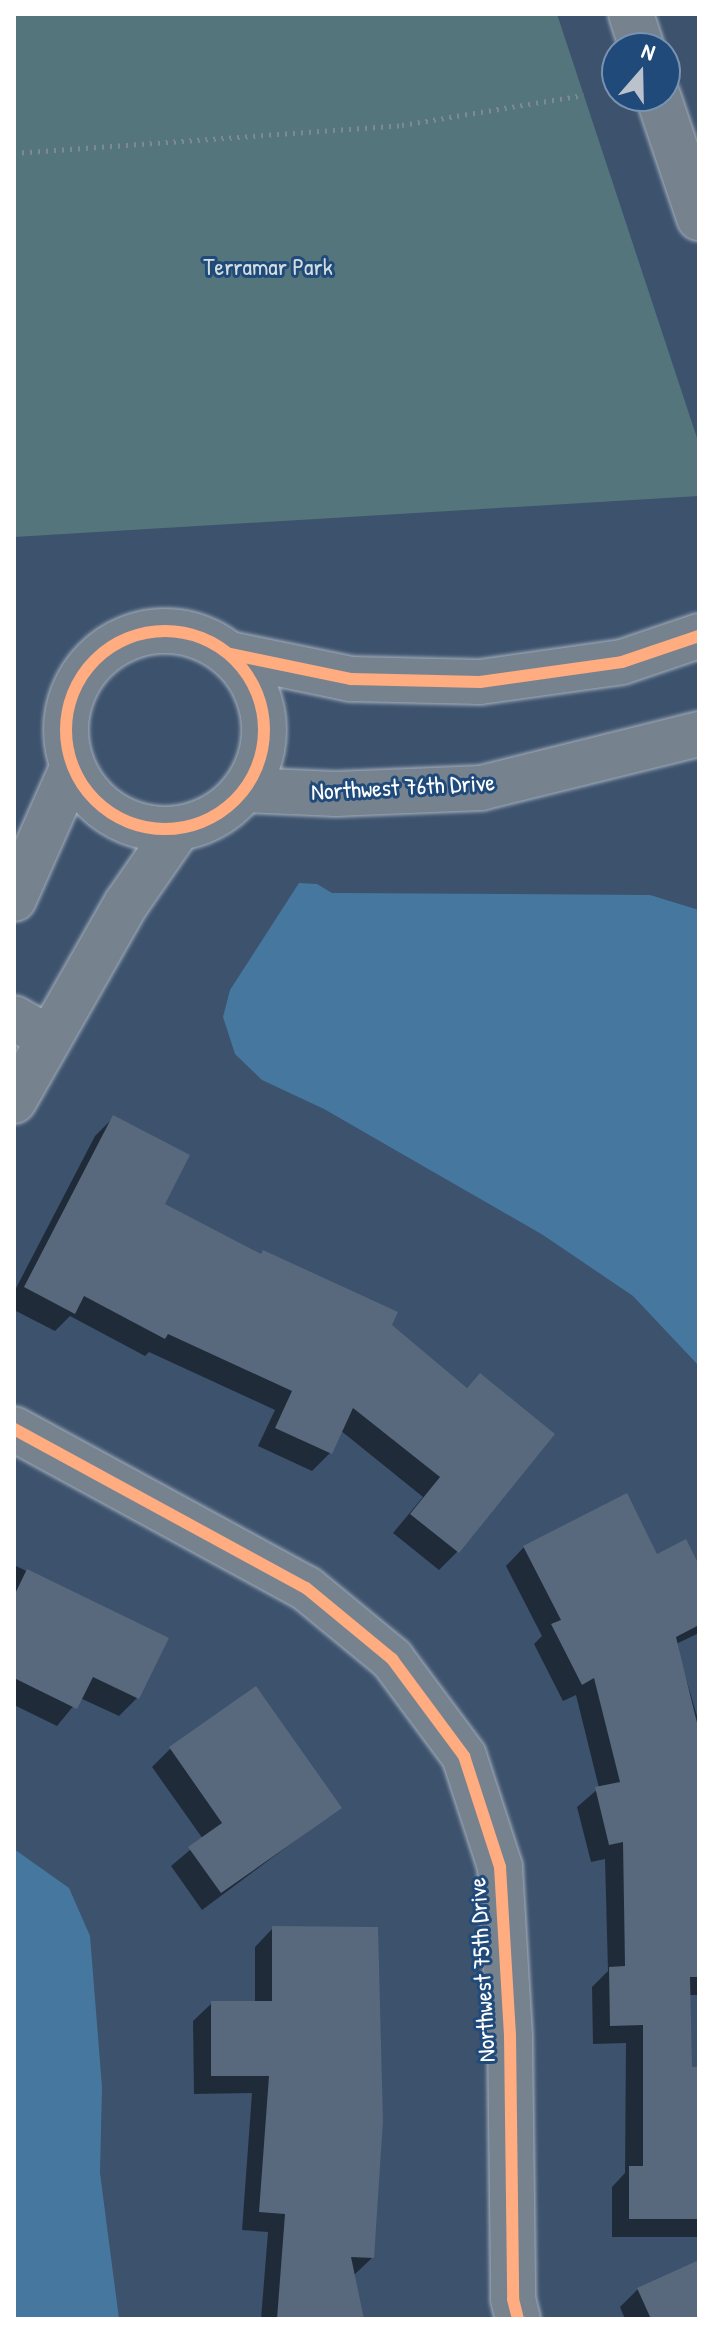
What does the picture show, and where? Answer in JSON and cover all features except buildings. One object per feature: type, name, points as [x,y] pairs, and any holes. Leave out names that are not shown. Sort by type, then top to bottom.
[{"type":"street","points":[[663,112],[699,218]]},
{"type":"street","points":[[230,654],[250,677],[262,705],[265,735],[259,764],[245,790],[204,823],[178,829],[145,828],[115,817],[89,797],[72,768],[64,736],[68,703],[82,673],[106,649],[135,635],[169,630],[202,638],[230,654],[351,679],[480,682],[622,662],[699,636]]},
{"type":"street","name":"Northwest 76th Drive","points":[[245,790],[336,794],[481,788],[699,734]]},
{"type":"street","points":[[14,899],[72,768]]},
{"type":"street","points":[[14,1101],[32,1028],[126,904],[178,829]]},
{"type":"street","name":"Northwest 75th Drive","points":[[14,1429],[306,1588],[392,1659],[464,1756],[500,1867],[510,2036],[513,2299],[518,2319]]},
{"type":"path","points":[[14,153],[402,125],[584,95]]},
{"type":"green space","name":"Terramar Park","points":[[14,14],[557,14],[699,444],[699,496],[14,537]]},
{"type":"water","points":[[299,883],[317,884],[332,893],[650,895],[699,910],[699,1366],[633,1296],[543,1235],[324,1109],[262,1080],[235,1054],[223,1017],[230,990]]},
{"type":"water","points":[[14,1849],[69,1888],[90,1936],[102,2087],[100,2173],[119,2319],[14,2319]]},
{"type":"cycle path","points":[[165,631],[203,638],[235,660],[257,692],[264,730],[257,768],[235,800],[203,822],[165,829],[127,822],[95,800],[73,768],[66,730],[73,692],[95,660],[127,638],[165,631]]},
{"type":"cycle path","points":[[230,654],[351,679],[480,682],[622,662],[699,636]]},
{"type":"cycle path","points":[[14,1429],[306,1588],[392,1659],[464,1756],[500,1867],[510,2036],[513,2299],[518,2319]]}]
